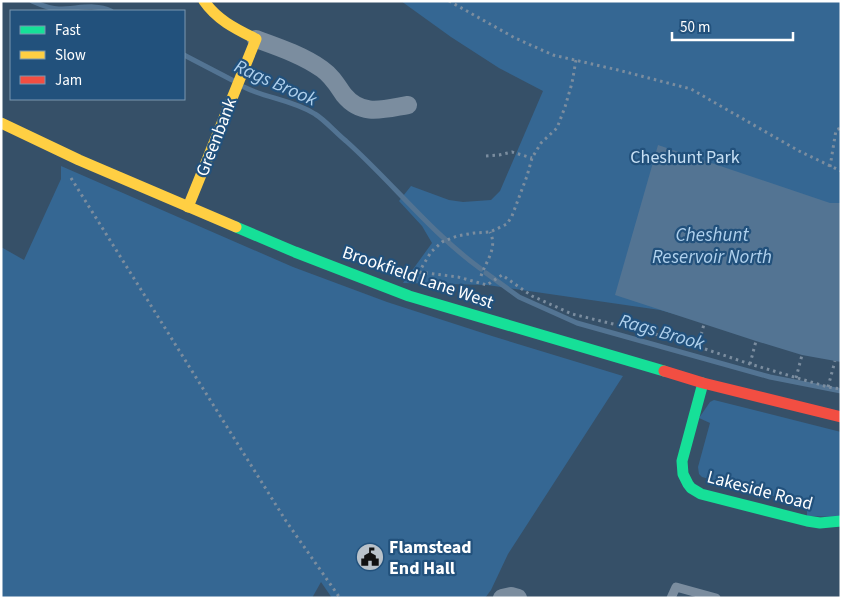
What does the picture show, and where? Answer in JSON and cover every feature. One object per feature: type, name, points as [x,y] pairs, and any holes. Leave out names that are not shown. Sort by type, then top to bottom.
[{"type":"main road","points":[[204,1],[214,16],[256,39]]},
{"type":"main road","name":"Greenbank","points":[[188,207],[256,39]]},
{"type":"main road","name":"Brookfield Lane West","points":[[1,123],[79,160],[188,207],[409,296],[703,383],[841,417]]},
{"type":"main road","name":"Lakeside Road","points":[[703,383],[682,462],[683,477],[692,489],[699,494],[807,521],[820,523],[841,522]]},
{"type":"street","points":[[256,39],[302,58],[323,70],[335,80],[345,96],[353,104],[361,108],[379,110],[408,105]]},
{"type":"street","points":[[502,598],[511,596],[518,598]]},
{"type":"lane","points":[[671,598],[676,587],[716,598]]},
{"type":"path","points":[[449,1],[553,55],[691,89],[799,151],[841,172]]},
{"type":"path","points":[[409,296],[419,272],[431,252],[442,242],[457,236],[490,232],[507,224],[512,216],[532,158],[541,143],[556,128],[565,107],[576,60]]},
{"type":"path","points":[[830,167],[836,130],[841,128]]},
{"type":"path","points":[[486,156],[499,156],[512,152],[532,158]]},
{"type":"path","points":[[79,160],[71,177],[286,521],[340,598]]},
{"type":"path","points":[[481,276],[488,262],[494,241],[490,232]]},
{"type":"path","points":[[419,272],[458,277],[487,285],[502,275],[532,296],[572,314],[675,339],[796,378],[841,389]]},
{"type":"path","points":[[698,347],[704,324]]},
{"type":"path","points":[[750,364],[756,341]]},
{"type":"path","points":[[796,378],[802,355]]},
{"type":"path","points":[[828,387],[836,361]]},
{"type":"green space","name":"Cheshunt Park","points":[[401,1],[841,1],[841,360],[660,310],[487,285],[403,283],[432,243],[422,226],[399,201],[411,186],[449,200],[463,202],[491,200],[500,191],[543,91],[499,68]]},
{"type":"green space","points":[[61,166],[293,267],[387,302],[623,376],[508,554],[491,590],[485,598],[332,598],[321,582],[312,598],[1,598],[1,247],[24,260],[61,179]]},
{"type":"green space","points":[[714,400],[841,432],[841,517],[807,516],[807,505],[702,477],[699,474],[698,467],[710,423],[699,418],[710,402]]},
{"type":"water","name":"Cheshunt Reservoir North","points":[[658,145],[830,203],[841,203],[841,362],[802,355],[615,295]]},
{"type":"waterway","name":"Rags Brook","points":[[32,1],[55,9],[99,7],[108,10]]},
{"type":"waterway","name":"Rags Brook","points":[[185,56],[232,80]]},
{"type":"waterway","name":"Rags Brook","points":[[244,87],[298,105],[327,123],[445,240],[481,269]]},
{"type":"waterway","name":"Rags Brook","points":[[486,273],[519,297],[577,323],[770,377],[841,391]]},
{"type":"traffic: fast","points":[[236,227],[409,296],[664,371]]},
{"type":"traffic: fast","points":[[703,383],[682,461],[683,474],[691,488],[701,494],[807,521],[820,523],[841,521]]},
{"type":"traffic: slow","points":[[188,207],[256,39],[221,19],[204,1]]},
{"type":"traffic: slow","points":[[1,123],[79,160],[236,227]]},
{"type":"traffic: jam","points":[[664,371],[703,383],[841,417]]},
{"type":"place","name":"Flamstead End Hall","points":[[370,557]]}]
